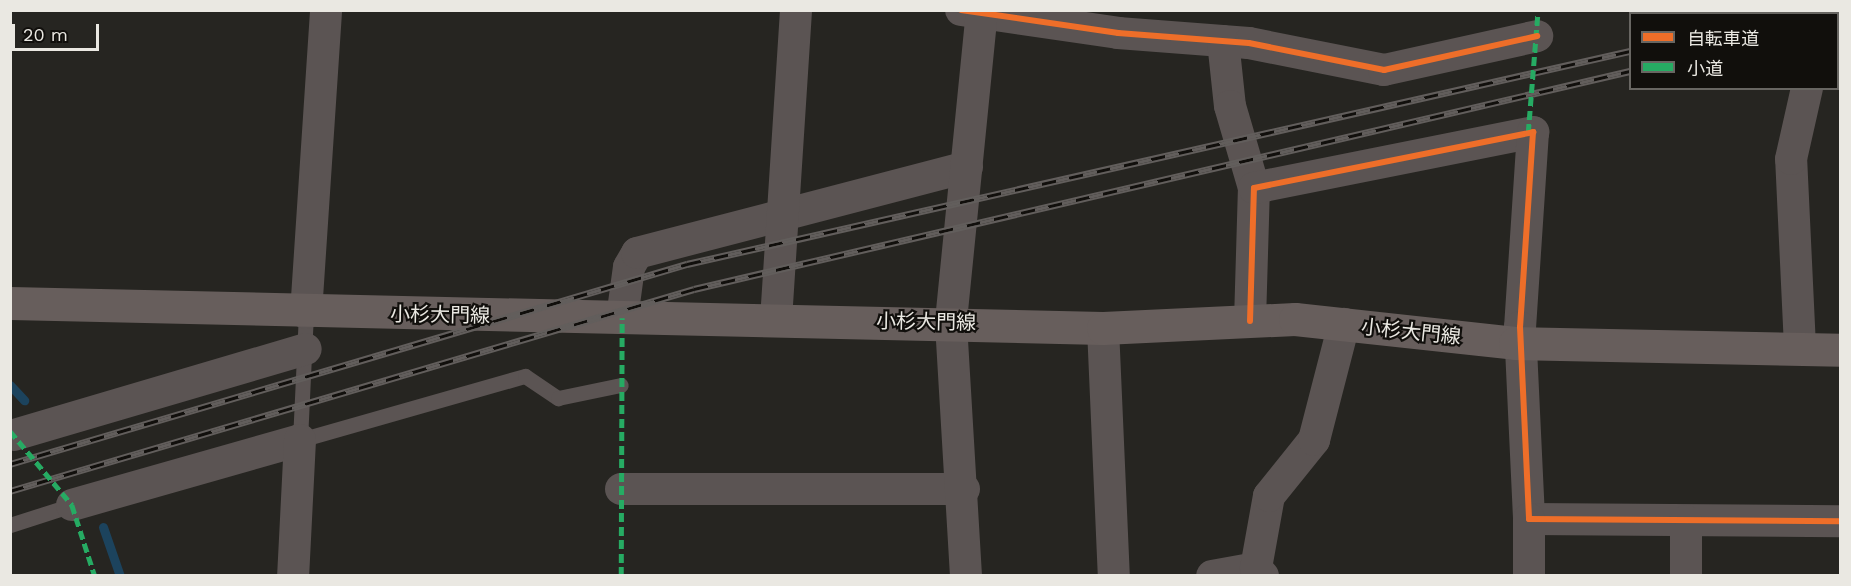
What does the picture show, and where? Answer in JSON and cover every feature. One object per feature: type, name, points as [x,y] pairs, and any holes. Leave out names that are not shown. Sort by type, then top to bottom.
[{"type":"main road","name":"小杉大門線","points":[[10,303],[306,313],[951,321],[1103,328],[1251,321],[1344,324],[1522,343],[1800,347],[1840,350]]},
{"type":"street","points":[[306,313],[326,10]]},
{"type":"street","points":[[776,320],[796,10]]},
{"type":"street","points":[[966,576],[964,489],[951,321],[967,167],[975,11],[1118,33],[1223,41],[1384,70],[1537,36]]},
{"type":"street","points":[[1223,41],[1230,106],[1254,188],[1251,321]]},
{"type":"street","points":[[1800,347],[1791,159],[1807,90]]},
{"type":"street","points":[[1254,188],[1533,132],[1522,343],[1529,576]]},
{"type":"street","points":[[622,318],[629,267],[637,253],[967,167]]},
{"type":"street","points":[[1212,576],[1259,572],[1269,496],[1314,440],[1344,324]]},
{"type":"street","points":[[1103,328],[1114,576]]},
{"type":"street","points":[[12,436],[306,349]]},
{"type":"street","points":[[72,505],[300,440],[293,576]]},
{"type":"street","points":[[621,489],[964,489]]},
{"type":"street","points":[[1529,519],[1840,521]]},
{"type":"street","points":[[1686,521],[1686,576]]},
{"type":"lane","points":[[306,313],[300,440],[525,376],[558,398],[621,385]]},
{"type":"lane","points":[[10,525],[72,505]]},
{"type":"waterway","points":[[10,385],[24,400]]},
{"type":"waterway","points":[[103,527],[120,576]]},
{"type":"railway","points":[[1832,12],[1840,10]]},
{"type":"railway","points":[[10,464],[687,264],[1629,51]]},
{"type":"railway","points":[[10,491],[694,289],[1629,71]]},
{"type":"marked path","points":[[1528,133],[1538,10]]},
{"type":"marked path","points":[[621,576],[622,318]]},
{"type":"marked path","points":[[10,431],[72,505],[95,576]]},
{"type":"cycle path","points":[[961,10],[1118,33],[1249,43],[1384,70],[1537,36]]},
{"type":"cycle path","points":[[1250,321],[1254,188],[1533,132],[1520,327],[1529,519],[1840,521]]}]
